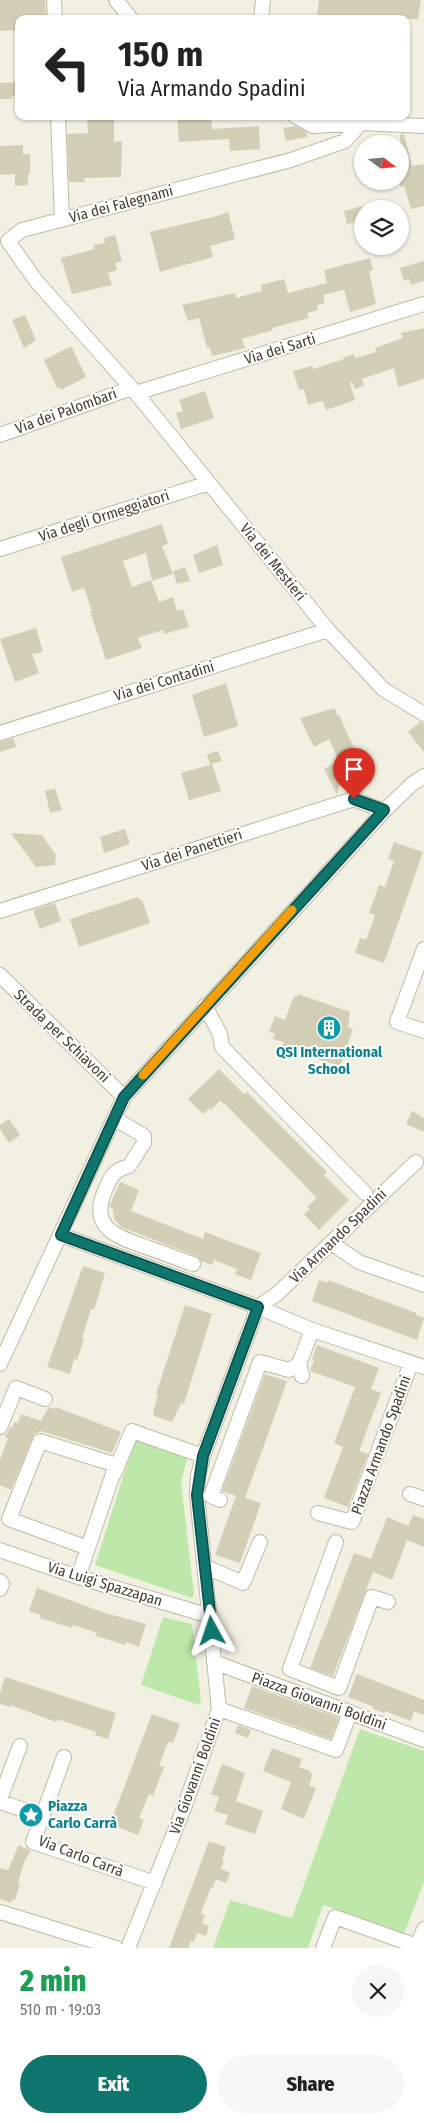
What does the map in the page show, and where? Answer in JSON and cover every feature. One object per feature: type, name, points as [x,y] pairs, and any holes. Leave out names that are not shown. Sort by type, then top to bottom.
[{"type":"street","points":[[54,0],[55,15]]},
{"type":"street","points":[[116,0],[128,15]]},
{"type":"street","points":[[261,15],[263,0]]},
{"type":"street","points":[[58,120],[62,220]]},
{"type":"street","points":[[302,120],[313,126],[361,123],[424,126]]},
{"type":"street","name":"Via dei Falegnami","points":[[134,391],[37,282],[8,241],[22,230],[291,160],[345,141],[361,123]]},
{"type":"street","name":"Via dei Sarti","points":[[134,391],[424,304]]},
{"type":"street","name":"Via dei Palombari","points":[[0,435],[134,391]]},
{"type":"street","name":"Via dei Mestieri","points":[[134,391],[328,630],[383,689],[424,714]]},
{"type":"street","name":"Via degli Ormeggiatori","points":[[0,549],[209,483]]},
{"type":"street","name":"Via dei Contadini","points":[[0,733],[328,630]]},
{"type":"street","points":[[0,1364],[124,1097],[384,810],[412,784],[424,776]]},
{"type":"street","name":"Via dei Panettieri","points":[[0,911],[354,799],[384,810]]},
{"type":"street","points":[[424,949],[397,1022],[424,1031]]},
{"type":"street","name":"Strada per Schiavoni","points":[[0,975],[124,1097]]},
{"type":"street","points":[[205,1006],[220,1034],[222,1047],[364,1193]]},
{"type":"street","points":[[114,1118],[144,1136],[144,1143],[129,1166],[120,1168],[112,1174],[100,1204],[102,1219],[115,1236],[193,1264]]},
{"type":"street","name":"Via Armando Spadini","points":[[258,1307],[277,1294],[416,1162]]},
{"type":"street","points":[[61,1235],[258,1307],[312,1330],[417,1365]]},
{"type":"street","points":[[332,1243],[359,1262],[424,1285]]},
{"type":"street","name":"Via Giovanni Boldini","points":[[128,1948],[184,1808],[219,1709],[206,1567],[197,1495],[203,1456],[258,1307]]},
{"type":"street","points":[[220,1500],[211,1496],[260,1362],[289,1370],[300,1370],[312,1330]]},
{"type":"street","name":"Piazza Armando Spadini","points":[[318,1513],[352,1522],[417,1365]]},
{"type":"street","points":[[0,1427],[16,1388],[45,1399]]},
{"type":"street","points":[[78,1577],[113,1474],[132,1431],[203,1456]]},
{"type":"street","points":[[88,1548],[4,1518],[40,1441],[113,1464],[113,1474]]},
{"type":"street","points":[[410,1494],[424,1499]]},
{"type":"street","points":[[206,1567],[244,1583],[260,1542]]},
{"type":"street","points":[[336,1542],[290,1669],[339,1688],[372,1597],[388,1602]]},
{"type":"street","name":"Via Luigi Spazzapan","points":[[0,1550],[78,1577],[210,1616]]},
{"type":"street","points":[[0,1581],[2,1584],[0,1589]]},
{"type":"street","name":"Piazza Giovanni Boldini","points":[[214,1662],[424,1740]]},
{"type":"street","points":[[219,1709],[336,1750],[350,1713]]},
{"type":"street","points":[[20,1746],[0,1800],[42,1816]]},
{"type":"street","name":"Via Carlo Carrà","points":[[64,1757],[33,1842],[155,1883]]},
{"type":"street","points":[[0,1912],[116,1948]]},
{"type":"street","points":[[323,1948],[335,1918],[417,1947],[424,1929]]},
{"type":"green space","points":[[136,1436],[188,1454],[181,1483],[194,1594],[192,1598],[95,1565]]},
{"type":"green space","points":[[163,1617],[192,1624],[201,1700],[199,1705],[141,1685]]},
{"type":"green space","points":[[360,1729],[424,1751],[424,1882],[404,1934],[323,1905],[308,1948],[213,1948],[230,1900],[292,1918]]},
{"type":"building","points":[[0,0],[45,0],[46,15],[15,15],[15,30],[0,31]]},
{"type":"building","points":[[319,0],[421,0],[418,19],[410,19],[410,15],[317,15]]},
{"type":"building","points":[[15,82],[15,96],[12,96],[11,99],[0,99],[0,83]]},
{"type":"building","points":[[87,120],[114,120],[114,142],[122,141],[121,177],[84,178],[85,182],[69,182],[67,134],[88,133]]},
{"type":"building","points":[[177,120],[211,120],[212,129],[259,126],[260,149],[230,151],[229,139],[179,142]]},
{"type":"building","points":[[295,126],[307,132],[307,137],[286,141],[283,128]]},
{"type":"building","points":[[23,145],[23,154],[30,154],[28,185],[15,186],[15,174],[0,175],[0,146]]},
{"type":"building","points":[[409,154],[412,166],[424,164],[424,206],[411,209],[405,190],[409,190]]},
{"type":"building","points":[[354,208],[354,223],[347,224],[344,211]]},
{"type":"building","points":[[228,212],[235,239],[210,246],[213,257],[160,272],[150,232]]},
{"type":"building","points":[[115,235],[122,261],[115,263],[117,270],[108,273],[112,285],[72,294],[61,258],[94,249],[93,245],[105,243],[104,238]]},
{"type":"building","points":[[370,258],[373,270],[369,271],[376,304],[350,312],[344,290],[323,295],[325,303],[317,305],[318,310],[307,313],[309,318],[272,328],[273,330],[242,339],[245,348],[212,356],[210,347],[207,348],[199,318],[188,321],[182,305],[235,293],[236,298],[262,291],[261,285],[284,279],[288,293],[327,283],[324,270]]},
{"type":"building","points":[[424,261],[424,281],[411,285],[409,279],[404,281],[400,268]]},
{"type":"building","points":[[25,315],[36,340],[24,348],[12,320]]},
{"type":"building","points":[[424,328],[424,379],[398,387],[394,368],[362,379],[364,386],[355,389],[352,382],[350,383],[355,400],[326,410],[323,401],[308,405],[304,389],[299,390],[293,371],[312,366],[313,369],[354,354],[355,358],[376,352],[375,348],[403,338],[401,333]]},
{"type":"building","points":[[71,346],[86,377],[61,390],[59,387],[57,388],[44,360]]},
{"type":"building","points":[[205,391],[214,418],[181,429],[176,413],[183,411],[179,400]]},
{"type":"building","points":[[162,524],[168,544],[162,546],[173,574],[152,581],[146,553],[123,561],[132,587],[151,580],[159,602],[173,597],[177,611],[183,609],[189,627],[164,634],[163,630],[138,638],[142,648],[106,660],[84,588],[72,592],[61,557]]},
{"type":"building","points":[[217,545],[223,565],[199,573],[193,555]]},
{"type":"building","points":[[185,567],[190,581],[177,584],[173,571]]},
{"type":"building","points":[[36,628],[43,652],[32,654],[39,673],[15,682],[0,639]]},
{"type":"building","points":[[226,683],[238,726],[204,737],[192,695]]},
{"type":"building","points":[[335,708],[369,781],[356,785],[342,777],[337,795],[324,769],[339,761],[329,739],[314,747],[300,718]]},
{"type":"building","points":[[420,722],[424,723],[424,752],[408,732]]},
{"type":"building","points":[[13,738],[16,747],[0,752],[0,742]]},
{"type":"building","points":[[218,751],[222,761],[212,764],[221,791],[189,800],[181,773],[210,765],[207,754]]},
{"type":"building","points":[[55,788],[62,810],[50,813],[45,791]]},
{"type":"building","points":[[125,829],[130,844],[104,853],[100,837]]},
{"type":"building","points":[[11,833],[42,835],[56,855],[55,865],[36,867]]},
{"type":"building","points":[[394,842],[423,852],[384,963],[355,953],[360,938],[366,940],[375,915],[369,913],[379,885],[385,887],[394,861],[388,859]]},
{"type":"building","points":[[138,897],[142,900],[150,923],[79,947],[70,919]]},
{"type":"building","points":[[55,903],[61,921],[40,929],[33,910]]},
{"type":"building","name":"QSI International School","points":[[298,994],[350,1012],[348,1027],[353,1029],[340,1066],[294,1052],[291,1059],[279,1054],[284,1042],[273,1039],[275,1034],[269,1032],[275,1016],[285,1020],[294,996],[297,997]]},
{"type":"building","points":[[219,1069],[244,1094],[247,1092],[327,1172],[324,1175],[349,1200],[319,1230],[304,1214],[310,1209],[307,1207],[317,1198],[227,1106],[220,1101],[211,1110],[210,1108],[203,1114],[188,1099]]},
{"type":"building","points":[[412,1111],[424,1118],[424,1132],[406,1124]]},
{"type":"building","points":[[9,1119],[20,1135],[9,1143],[0,1129],[0,1125]]},
{"type":"building","points":[[120,1182],[139,1190],[131,1211],[203,1239],[205,1232],[261,1253],[251,1280],[235,1274],[237,1269],[214,1260],[212,1265],[201,1261],[196,1256],[121,1227],[114,1219],[113,1209],[109,1207]]},
{"type":"building","points":[[83,1266],[105,1273],[94,1310],[91,1309],[77,1360],[74,1359],[70,1374],[47,1367]]},
{"type":"building","points":[[319,1280],[327,1283],[328,1280],[416,1313],[416,1315],[424,1318],[417,1340],[312,1301]]},
{"type":"building","points":[[185,1305],[212,1314],[184,1404],[181,1403],[172,1422],[154,1416],[153,1413],[158,1395],[156,1394]]},
{"type":"building","points":[[317,1345],[379,1368],[371,1389],[381,1393],[359,1451],[368,1454],[348,1507],[324,1498],[343,1447],[334,1443],[355,1387],[310,1371]]},
{"type":"building","points":[[265,1374],[287,1381],[245,1498],[261,1503],[240,1563],[215,1555],[236,1496],[222,1491]]},
{"type":"building","points":[[49,1407],[55,1409],[56,1407],[121,1432],[112,1453],[41,1431],[34,1434],[11,1490],[0,1485],[0,1460],[8,1438],[5,1437],[10,1427],[12,1428],[14,1422],[18,1423],[21,1414],[41,1421]]},
{"type":"building","points":[[413,1515],[424,1519],[424,1547],[407,1540],[392,1580],[373,1572],[333,1676],[310,1668],[354,1553],[371,1559],[387,1517],[408,1526]]},
{"type":"building","points":[[37,1588],[105,1613],[146,1624],[139,1647],[126,1642],[125,1645],[96,1636],[97,1633],[73,1625],[72,1628],[40,1618],[41,1615],[29,1611]]},
{"type":"building","points":[[357,1674],[424,1700],[424,1715],[414,1711],[411,1721],[385,1711],[384,1713],[373,1709],[374,1707],[348,1697]]},
{"type":"building","points":[[5,1677],[116,1713],[108,1739],[95,1735],[96,1732],[57,1719],[56,1722],[10,1705],[10,1707],[0,1704],[0,1693]]},
{"type":"building","points":[[252,1686],[339,1718],[331,1739],[244,1708]]},
{"type":"building","points":[[152,1714],[180,1724],[173,1743],[168,1742],[159,1766],[164,1767],[153,1796],[149,1794],[139,1818],[144,1820],[138,1835],[110,1824]]},
{"type":"building","points":[[238,1725],[251,1730],[248,1738],[235,1733]]},
{"type":"building","points":[[272,1748],[302,1759],[299,1767],[310,1771],[312,1775],[309,1786],[316,1788],[304,1819],[281,1809],[291,1782],[263,1771]]},
{"type":"building","points":[[222,1764],[245,1773],[236,1801],[263,1811],[255,1834],[225,1824],[228,1815],[214,1811],[219,1797],[211,1794]]},
{"type":"building","points":[[209,1841],[226,1847],[221,1869],[230,1873],[226,1883],[216,1879],[201,1913],[205,1915],[202,1923],[209,1926],[206,1936],[197,1933],[194,1942],[191,1941],[188,1948],[169,1948]]},
{"type":"building","points":[[19,1845],[31,1851],[24,1862],[15,1900],[13,1899],[11,1903],[0,1899],[0,1868],[8,1870]]},
{"type":"slow traffic","points":[[143,1075],[292,910]]},
{"type":"place","name":"QSI International School","points":[[329,1028]]},
{"type":"place","name":"Piazza Carlo Carrà","points":[[31,1815]]},
{"type":"route","points":[[212,1631],[197,1495],[198,1476],[203,1456],[258,1307],[61,1235],[124,1097],[384,810],[354,799]]}]
